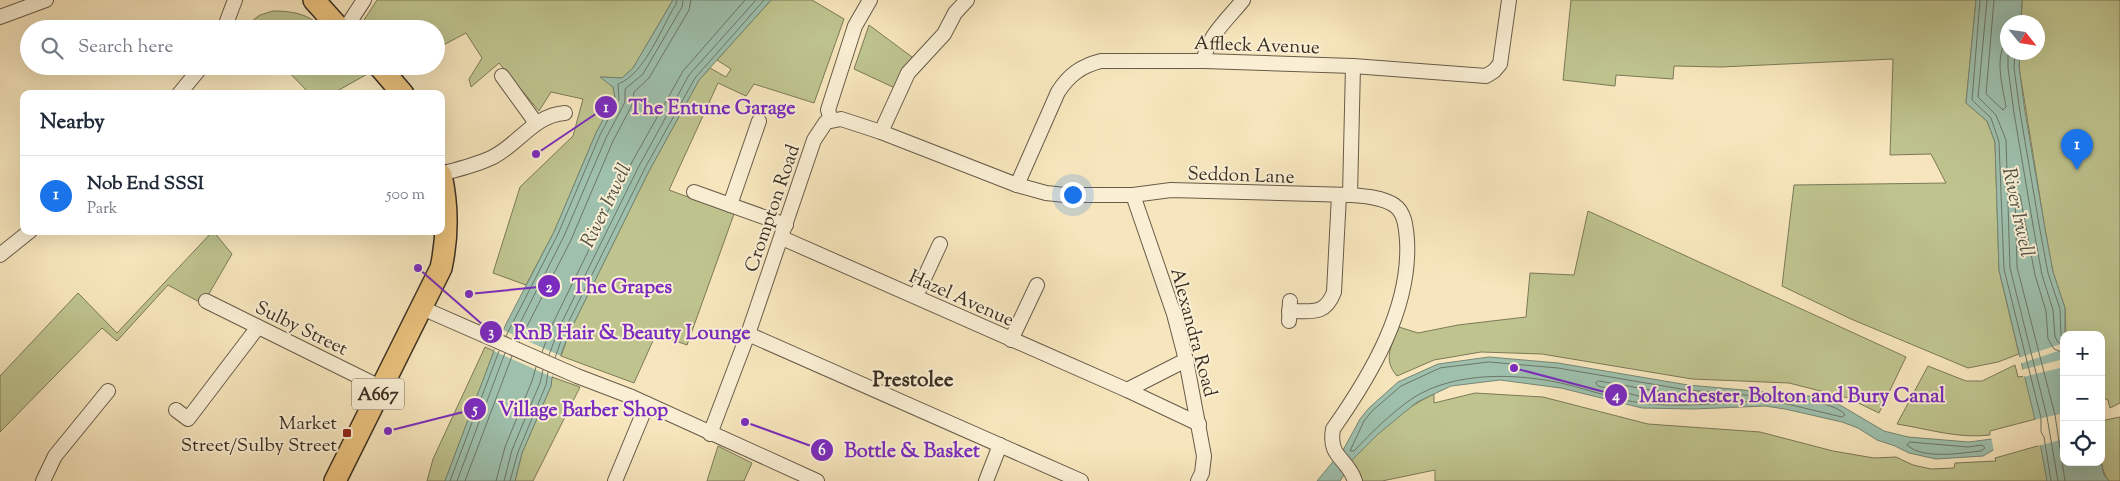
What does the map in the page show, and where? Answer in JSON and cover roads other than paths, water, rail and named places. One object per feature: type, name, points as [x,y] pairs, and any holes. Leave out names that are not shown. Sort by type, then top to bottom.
[{"type":"main road","points":[[314,0],[332,20]]},
{"type":"main road","points":[[387,75],[400,90]]},
{"type":"main road","name":"A667","points":[[335,481],[422,308],[440,268],[445,250],[447,214],[445,201]]},
{"type":"street","points":[[0,17],[46,0]]},
{"type":"street","points":[[227,20],[235,0]]},
{"type":"street","points":[[351,20],[364,0]]},
{"type":"street","points":[[831,120],[828,110],[855,26],[870,0]]},
{"type":"street","points":[[881,132],[908,73],[944,34],[954,13],[967,0]]},
{"type":"street","points":[[1204,61],[1205,52],[1211,40],[1244,0]]},
{"type":"street","name":"Affleck Avenue","points":[[1017,185],[1058,92],[1066,80],[1078,69],[1101,61],[1204,61],[1353,66],[1486,76],[1500,64],[1508,0]]},
{"type":"street","points":[[1289,311],[1316,311],[1327,306],[1334,292],[1344,195],[1353,66]]},
{"type":"street","points":[[182,90],[195,75]]},
{"type":"street","points":[[502,76],[536,123]]},
{"type":"street","points":[[445,174],[494,157],[536,123],[552,114],[565,113]]},
{"type":"street","name":"Seddon Lane","points":[[831,120],[841,119],[881,132],[1017,185],[1065,196],[1133,195],[1171,190],[1367,196],[1393,204],[1399,209],[1406,224],[1406,272],[1400,299],[1380,355],[1333,429],[1331,440],[1334,451],[1348,466],[1355,481]]},
{"type":"street","name":"Crompton Road","points":[[710,434],[782,238],[814,140],[822,126],[831,120]]},
{"type":"street","points":[[730,205],[759,121]]},
{"type":"street","points":[[694,192],[786,225]]},
{"type":"street","name":"Alexandra Road","points":[[1133,195],[1174,314],[1186,360],[1204,456],[1202,473],[1198,481]]},
{"type":"street","points":[[0,255],[25,235]]},
{"type":"street","name":"Hazel Avenue","points":[[782,238],[916,296],[1199,424]]},
{"type":"street","points":[[916,296],[940,244]]},
{"type":"street","points":[[1011,340],[1037,285]]},
{"type":"street","name":"Sulby Street","points":[[206,301],[382,388]]},
{"type":"street","points":[[422,308],[577,376],[647,404],[817,481]]},
{"type":"street","points":[[176,410],[188,419],[258,327]]},
{"type":"street","points":[[748,334],[1081,481]]},
{"type":"street","points":[[1126,390],[1186,360]]},
{"type":"street","points":[[42,481],[55,456],[108,391]]},
{"type":"street","points":[[615,481],[647,404]]},
{"type":"street","points":[[986,481],[1000,445]]},
{"type":"water","name":"River Irwell","points":[[673,0],[771,0],[699,80],[649,171],[570,331],[552,377],[551,386],[522,453],[515,481],[445,481],[494,351],[554,232],[596,133],[615,97],[613,87],[600,77],[622,78],[633,68]]},
{"type":"water","name":"River Irwell","points":[[1976,0],[2022,0],[2021,15],[2000,15],[2000,60],[2020,60],[2025,112],[2045,229],[2053,272],[2065,308],[2065,331],[2060,331],[2060,466],[2102,466],[2104,475],[2109,481],[2047,481],[2039,437],[2000,446],[1983,456],[1936,459],[1909,453],[1877,440],[1858,428],[1842,422],[1785,409],[1765,406],[1694,409],[1642,408],[1561,388],[1500,380],[1451,386],[1417,402],[1377,435],[1351,461],[1342,452],[1360,419],[1369,408],[1398,382],[1438,364],[1489,357],[1558,363],[1688,385],[1809,396],[1840,405],[1884,431],[1908,437],[1969,442],[1999,438],[2037,428],[1999,270],[1995,142],[1987,121],[1966,103]]},
{"type":"water","points":[[1336,458],[1345,473],[1340,481],[1317,481]]},
{"type":"place","name":"The Entune Garage","points":[[536,154]]},
{"type":"place","name":"Nob End SSSI","points":[[2077,170]]},
{"type":"place","name":"RnB Hair & Beauty Lounge","points":[[418,268]]},
{"type":"place","name":"The Grapes","points":[[469,294]]},
{"type":"place","name":"Manchester, Bolton and Bury Canal","points":[[1514,368]]},
{"type":"place","name":"Bottle & Basket","points":[[745,422]]},
{"type":"place","name":"Village Barber Shop","points":[[388,431]]},
{"type":"place","name":"Market Street/Sulby Street","points":[[347,433]]},
{"type":"district","name":"Prestolee","points":[[913,379]]}]
